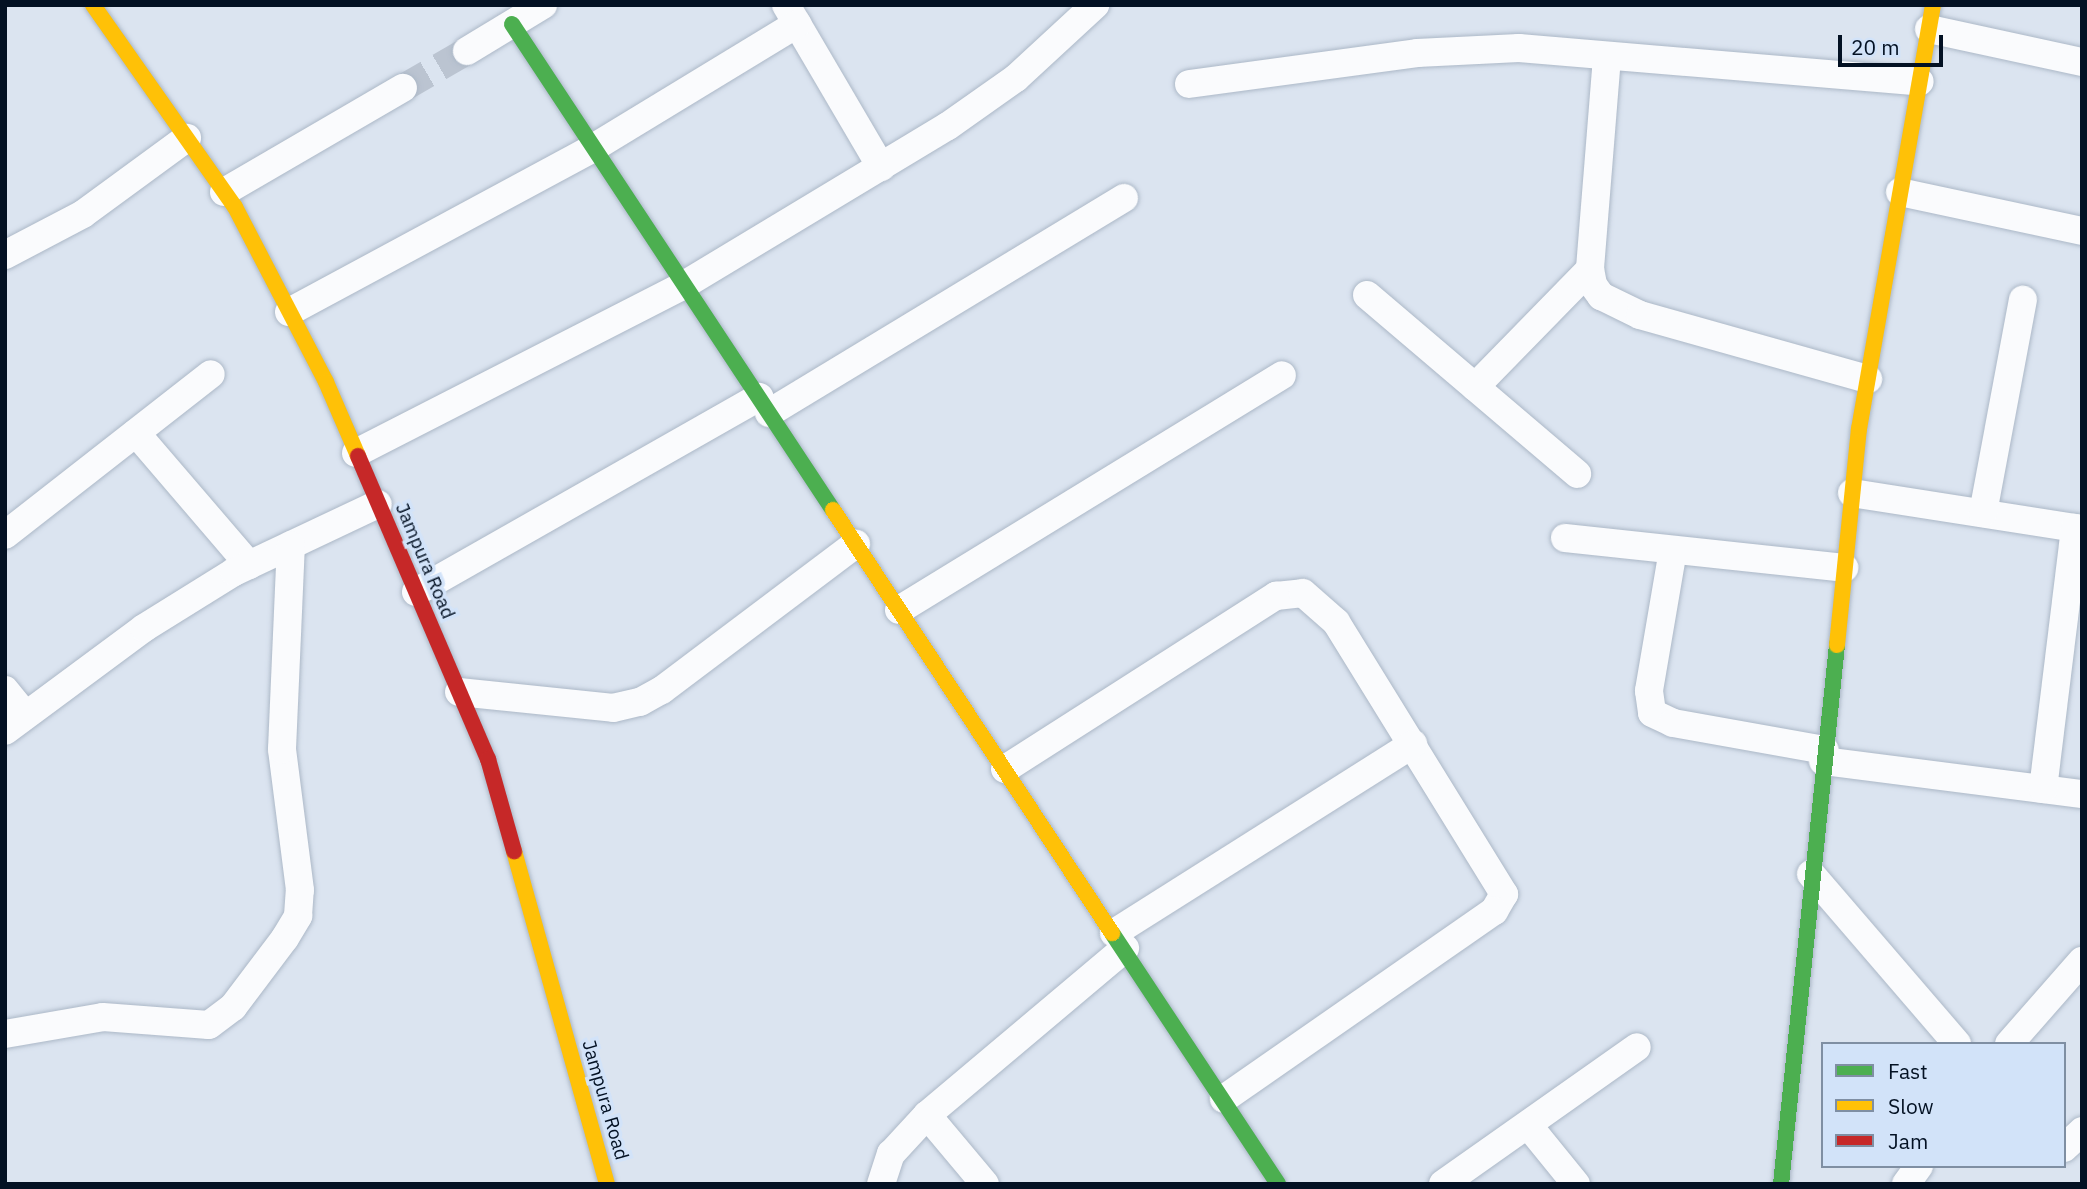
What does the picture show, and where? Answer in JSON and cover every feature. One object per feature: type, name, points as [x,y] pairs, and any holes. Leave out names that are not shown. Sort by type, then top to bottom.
[{"type":"street","points":[[467,51],[543,5]]},
{"type":"street","points":[[356,453],[684,285],[881,167],[984,103],[1095,5]]},
{"type":"street","name":"Jampura Road","points":[[98,7],[224,192],[289,312],[356,453],[488,759],[607,1184]]},
{"type":"street","points":[[289,312],[593,148],[791,15],[881,167]]},
{"type":"street","points":[[1781,1184],[1852,493],[1868,379],[1931,17],[2082,62]]},
{"type":"street","points":[[512,24],[1278,1184]]},
{"type":"street","points":[[1189,84],[1417,52],[1519,48],[1920,82]]},
{"type":"street","points":[[1607,57],[1590,269],[1592,285],[1615,306],[1868,379]]},
{"type":"street","points":[[224,192],[403,88]]},
{"type":"street","points":[[5,255],[83,214],[187,138]]},
{"type":"street","points":[[1900,192],[2082,231]]},
{"type":"street","points":[[416,593],[764,405],[1124,198]]},
{"type":"street","points":[[1475,387],[1590,269]]},
{"type":"street","points":[[1367,295],[1577,474]]},
{"type":"street","points":[[1983,513],[2024,300]]},
{"type":"street","points":[[5,535],[211,374]]},
{"type":"street","points":[[900,610],[1282,375]]},
{"type":"street","points":[[136,432],[249,565]]},
{"type":"street","points":[[1852,493],[2078,528],[2043,789]]},
{"type":"street","points":[[5,690],[15,723],[145,628],[249,565],[378,504]]},
{"type":"street","points":[[1565,538],[1844,568]]},
{"type":"street","points":[[459,692],[613,708],[640,702],[662,690],[856,544]]},
{"type":"street","points":[[5,1034],[103,1017],[209,1025],[233,1007],[285,938],[298,916],[300,890],[282,749],[291,545]]},
{"type":"street","points":[[1673,550],[1649,691],[1652,713],[1673,723],[1824,756],[2082,794]]},
{"type":"street","points":[[1005,769],[1258,605],[1290,592],[1315,600],[1336,622],[1502,885],[1500,903],[1224,1099]]},
{"type":"street","points":[[881,1184],[891,1154],[927,1115],[1120,941],[1413,744]]},
{"type":"street","points":[[1811,874],[1955,1042]]},
{"type":"street","points":[[2010,1042],[2082,961]]},
{"type":"street","points":[[1443,1184],[1637,1047]]},
{"type":"street","points":[[927,1115],[985,1184]]},
{"type":"street","points":[[1528,1125],[1576,1184]]},
{"type":"street","points":[[2066,1146],[2082,1131]]},
{"type":"street","points":[[1906,1184],[1918,1168]]},
{"type":"tunnel","points":[[403,88],[467,51]]},
{"type":"traffic: fast","points":[[512,24],[833,510]]},
{"type":"traffic: fast","points":[[1781,1184],[1837,645]]},
{"type":"traffic: fast","points":[[1112,933],[1278,1184]]},
{"type":"traffic: slow","points":[[93,5],[235,207],[326,382],[358,456]]},
{"type":"traffic: slow","points":[[1837,645],[1859,429],[1933,5]]},
{"type":"traffic: slow","points":[[833,510],[1112,933]]},
{"type":"traffic: slow","points":[[514,851],[607,1184]]},
{"type":"traffic: jam","points":[[358,456],[488,759],[514,851]]}]
